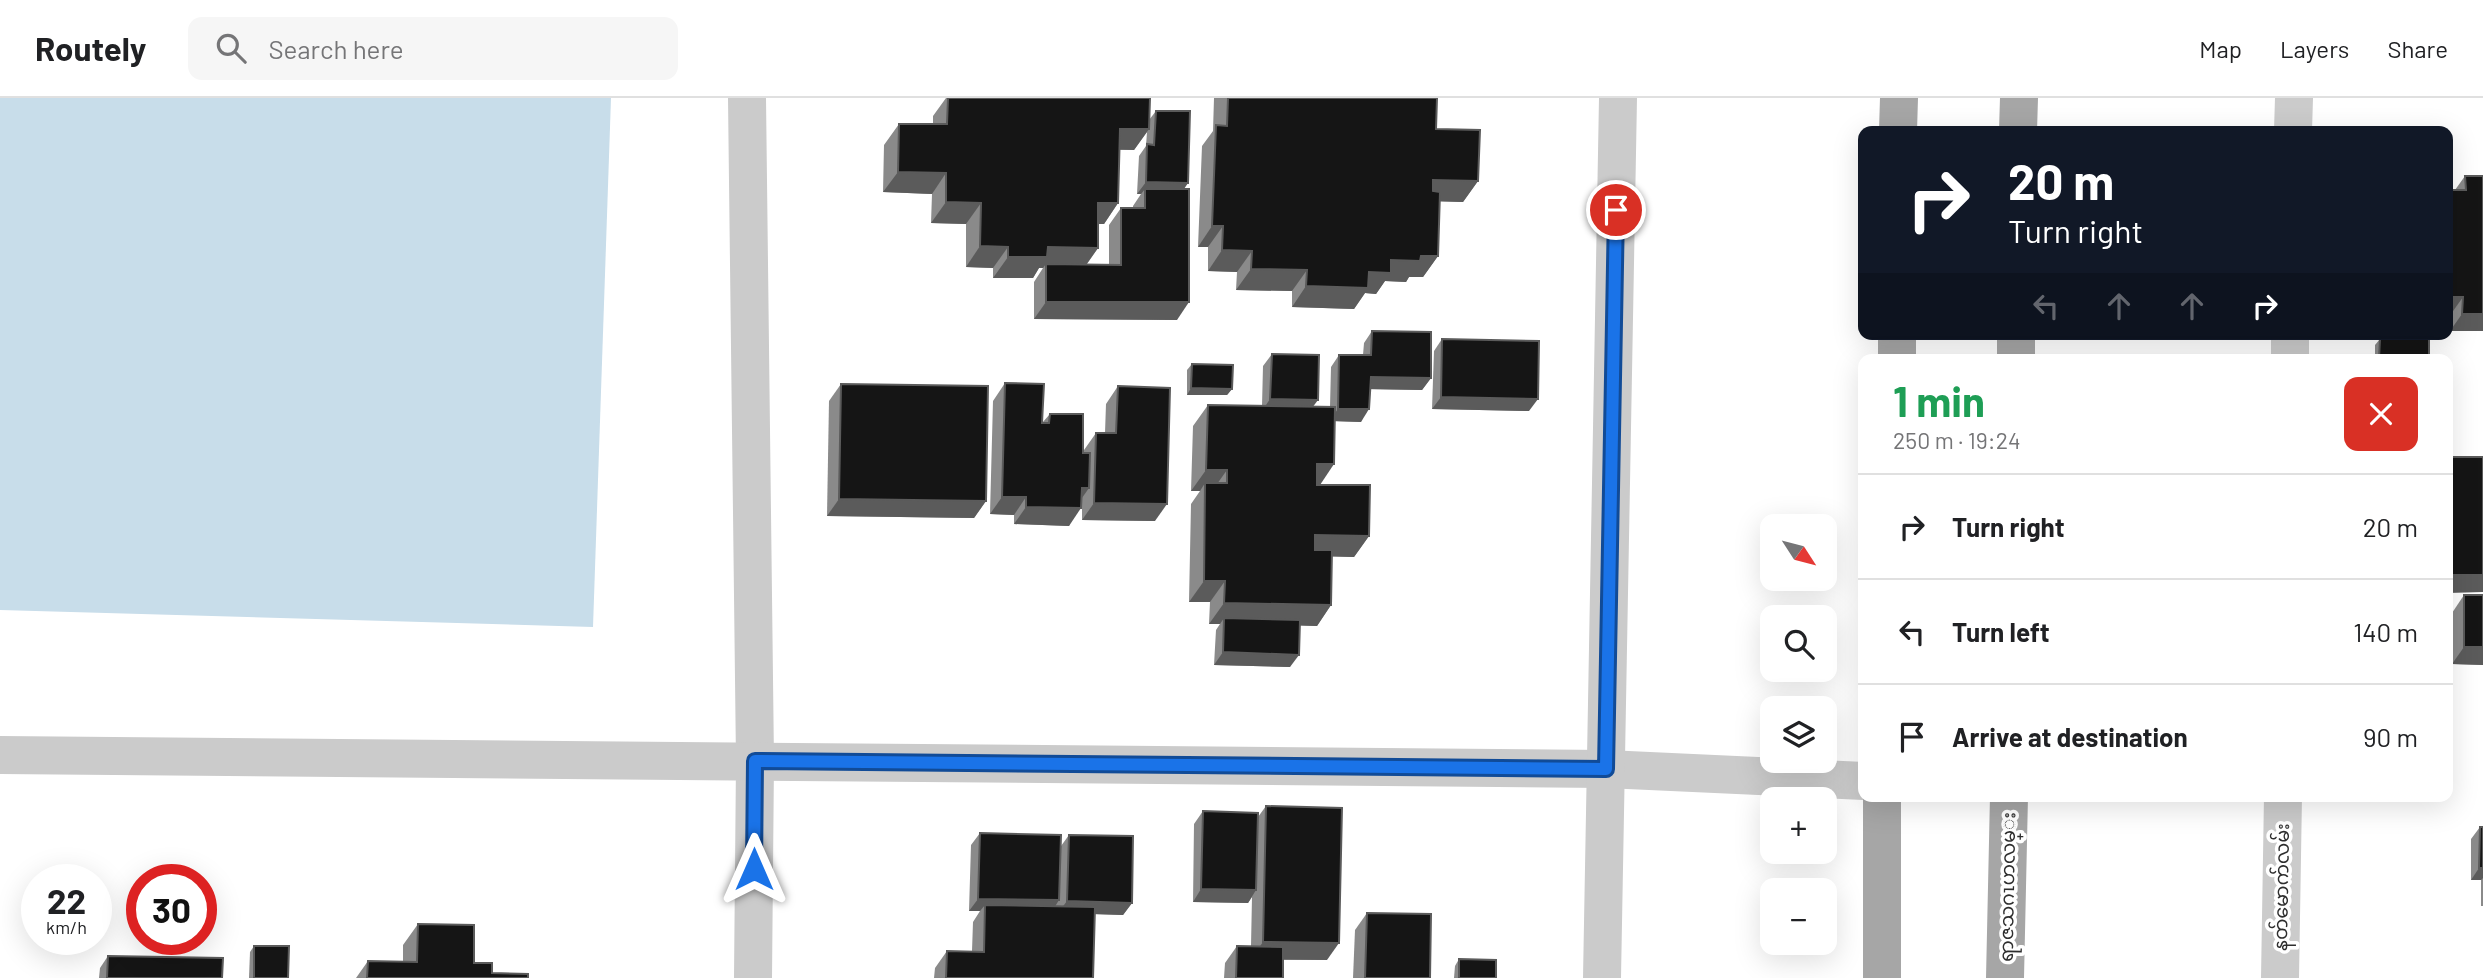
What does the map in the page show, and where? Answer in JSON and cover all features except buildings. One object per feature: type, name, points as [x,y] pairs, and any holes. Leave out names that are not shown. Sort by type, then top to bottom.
[{"type":"main road","points":[[1898,126],[1899,98]]},
{"type":"main road","points":[[2018,126],[2019,98]]},
{"type":"main road","points":[[1882,802],[1882,978]]},
{"type":"main road","name":"ရာဇသဂၤဟလမ္း","points":[[2005,978],[2009,802]]},
{"type":"street","points":[[747,98],[755,761],[753,978]]},
{"type":"street","points":[[1601,978],[1618,98]]},
{"type":"street","points":[[2293,126],[2294,98]]},
{"type":"street","points":[[0,755],[1606,769],[1858,780]]},
{"type":"street","name":"နတ်မောက်လမ်း","points":[[2280,978],[2283,802]]},
{"type":"water","points":[[0,98],[611,98],[593,627],[0,610]]},
{"type":"route","points":[[754,869],[755,761],[1606,769],[1616,210]]}]
